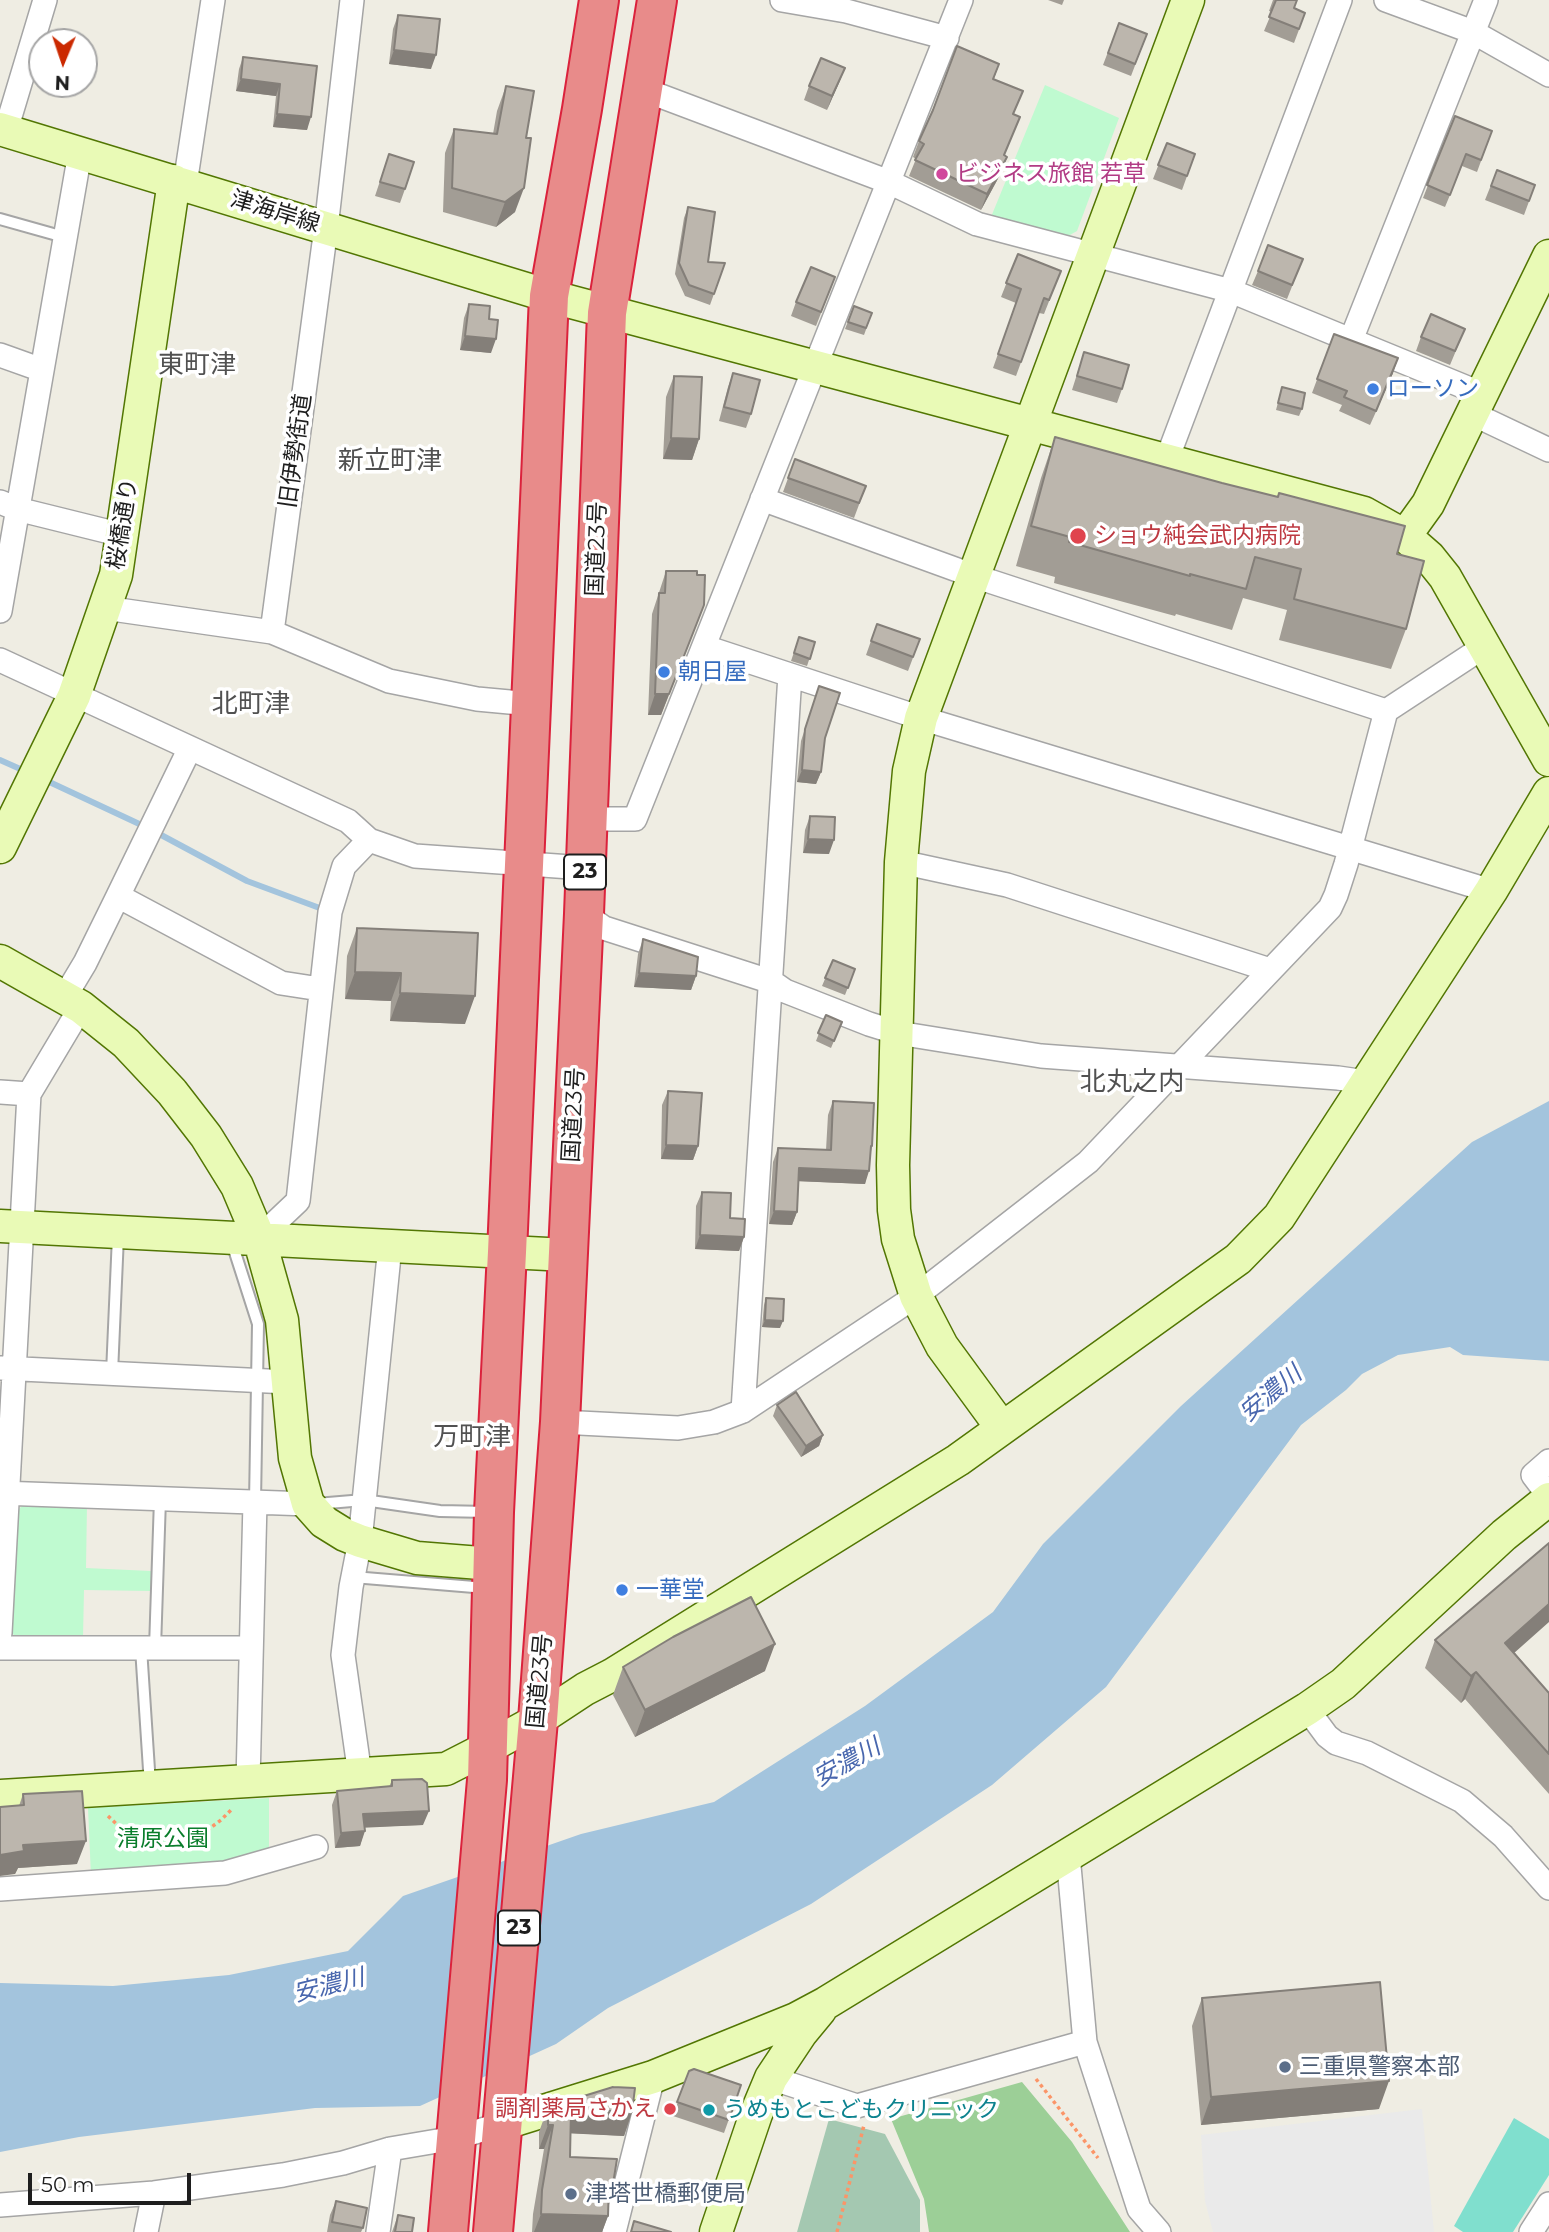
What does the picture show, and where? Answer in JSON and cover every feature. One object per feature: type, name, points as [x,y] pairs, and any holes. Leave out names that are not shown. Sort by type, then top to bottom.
[{"type":"highway","name":"23","points":[[448,2232],[487,1764],[494,1512],[508,1252],[549,296],[599,0]]},
{"type":"highway","name":"国道23号","points":[[493,2232],[560,1422],[584,914],[607,313],[657,0]]},
{"type":"street","points":[[3,130],[45,0]]},
{"type":"street","points":[[180,183],[213,0]]},
{"type":"street","name":"旧伊勢街道","points":[[272,632],[326,228],[352,0]]},
{"type":"street","points":[[782,0],[846,11],[947,38]]},
{"type":"street","points":[[587,819],[635,819],[961,0]]},
{"type":"street","points":[[1002,1428],[942,1346],[916,1296],[898,1239],[893,1165],[901,862],[909,771],[920,718],[1188,0]]},
{"type":"street","points":[[1167,459],[1340,0]]},
{"type":"street","points":[[1386,0],[1473,32],[1549,75]]},
{"type":"street","points":[[1351,340],[1486,0]]},
{"type":"street","points":[[642,89],[889,182],[977,224],[1231,291],[1351,340],[1477,404],[1549,450]]},
{"type":"street","name":"津海岸線","points":[[3,130],[607,313],[1364,513],[1405,536],[1429,557],[1445,577],[1549,760]]},
{"type":"street","points":[[0,611],[8,506],[42,370],[80,153]]},
{"type":"street","name":"桜橋通り","points":[[0,847],[74,696],[116,575],[180,183]]},
{"type":"street","points":[[1405,536],[1428,505],[1549,256]]},
{"type":"street","points":[[0,355],[42,370]]},
{"type":"street","points":[[762,499],[974,576],[1386,712]]},
{"type":"street","points":[[8,506],[122,535]]},
{"type":"street","points":[[105,608],[272,632],[389,681],[477,699],[531,704]]},
{"type":"street","points":[[705,646],[920,718],[1491,891]]},
{"type":"street","points":[[560,1422],[678,1428],[714,1422],[743,1410],[916,1296],[1088,1162],[1330,908],[1336,895],[1386,712],[1485,646]]},
{"type":"street","points":[[0,660],[348,821],[369,840],[415,856],[585,868]]},
{"type":"street","points":[[743,1410],[790,675]]},
{"type":"street","points":[[0,1633],[10,1226],[29,1094],[72,1002],[85,963],[190,748]]},
{"type":"street","points":[[0,1797],[150,1788],[241,1790],[360,1775],[487,1764],[536,1733],[585,1689],[612,1675],[958,1460],[1238,1259],[1279,1217],[1491,891],[1549,793]]},
{"type":"street","points":[[244,1237],[298,1201],[330,912],[344,866],[369,840]]},
{"type":"street","points":[[901,862],[1007,885],[1270,970]]},
{"type":"street","points":[[118,896],[281,983],[320,989]]},
{"type":"street","points":[[584,914],[604,928],[772,982],[785,991],[898,1033],[1041,1056],[1366,1082]]},
{"type":"street","points":[[0,961],[72,1002],[126,1043],[172,1092],[206,1136],[237,1186],[244,1237],[282,1320],[273,1381],[308,1504],[324,1522],[360,1541],[492,1576]]},
{"type":"street","points":[[0,1092],[29,1094]]},
{"type":"street","points":[[10,1226],[567,1255]]},
{"type":"street","points":[[360,1775],[343,1655],[360,1541],[390,1246]]},
{"type":"street","points":[[7,1368],[273,1381]]},
{"type":"street","points":[[0,2205],[154,2193],[283,2175],[343,2163],[653,2077],[796,2019],[1307,1709],[1343,1684],[1478,1558],[1549,1497],[1533,1475],[1549,1461]]},
{"type":"street","points":[[4,1493],[308,1504]]},
{"type":"street","points":[[241,1790],[251,1648],[255,1502]]},
{"type":"street","points":[[0,1648],[251,1648]]},
{"type":"street","points":[[1307,1709],[1327,1736],[1336,1743],[1367,1753],[1462,1801],[1503,1836],[1549,1888]]},
{"type":"street","points":[[0,1889],[225,1873],[316,1847]]},
{"type":"street","points":[[1068,1855],[1085,2042],[1139,2209],[1159,2232]]},
{"type":"street","points":[[716,2232],[771,2078],[801,2033],[826,2003]]},
{"type":"street","points":[[771,2078],[856,2106],[1085,2042]]},
{"type":"street","points":[[614,2232],[653,2077]]},
{"type":"street","points":[[378,2232],[390,2149]]},
{"type":"street","points":[[146,2232],[154,2193]]},
{"type":"street","points":[[1531,2232],[1549,2204]]},
{"type":"lane","points":[[0,219],[64,237]]},
{"type":"lane","points":[[112,1373],[118,1230]]},
{"type":"lane","points":[[255,1502],[273,1381]]},
{"type":"lane","points":[[150,1788],[148,1648],[160,1499]]},
{"type":"lane","points":[[308,1504],[326,1505],[364,1500],[440,1511],[494,1512]]},
{"type":"lane","points":[[353,1577],[492,1576]]},
{"type":"path","points":[[106,1807],[109,1819],[137,1839],[177,1847],[221,1821],[232,1810],[241,1790]]},
{"type":"path","points":[[1028,2074],[1035,2078],[1102,2163]]},
{"type":"path","points":[[837,2232],[867,2116]]},
{"type":"green space","points":[[1045,85],[1119,118],[1077,231],[1068,236],[991,217]]},
{"type":"green space","points":[[25,1503],[87,1504],[86,1568],[151,1571],[151,1591],[84,1590],[83,1638],[17,1638],[10,1631],[17,1511]]},
{"type":"green space","name":"清原公園","points":[[269,1798],[269,1850],[235,1866],[91,1876],[88,1808]]},
{"type":"green space","points":[[1022,2082],[1072,2142],[1130,2232],[929,2232],[924,2199],[891,2119]]},
{"type":"green space","points":[[829,2119],[885,2134],[920,2200],[920,2232],[797,2232]]},
{"type":"shaded area","points":[[1422,2109],[1434,2232],[1213,2232],[1205,2201],[1201,2135]]},
{"type":"shaded area","points":[[1514,2118],[1549,2139],[1549,2175],[1513,2232],[1463,2232],[1454,2226]]},
{"type":"water","name":"安濃川","points":[[1549,1101],[1549,1361],[1463,1355],[1450,1347],[1398,1355],[1362,1374],[1301,1425],[1106,1687],[992,1785],[811,1904],[608,2008],[556,2044],[420,2106],[315,2108],[79,2137],[0,2152],[0,1983],[113,1986],[229,1975],[348,1951],[403,1896],[581,1834],[714,1802],[865,1706],[993,1612],[1043,1544],[1181,1406],[1472,1142]]},
{"type":"building","points":[[1276,0],[1297,0],[1294,8],[1305,13],[1299,29],[1269,17]]},
{"type":"building","points":[[398,15],[440,19],[436,55],[394,50]]},
{"type":"building","points":[[1119,23],[1147,34],[1135,64],[1108,53]]},
{"type":"building","points":[[957,46],[999,64],[993,79],[1023,91],[1013,114],[1020,117],[1004,155],[1007,157],[987,194],[915,160],[924,144],[919,141]]},
{"type":"building","points":[[243,57],[317,66],[311,117],[277,114],[280,84],[241,79]]},
{"type":"building","points":[[821,58],[845,68],[832,96],[809,86]]},
{"type":"building","points":[[506,86],[534,91],[526,138],[531,138],[524,188],[505,202],[452,188],[454,129],[497,134]]},
{"type":"building","points":[[1455,116],[1492,131],[1481,160],[1466,154],[1450,195],[1427,185]]},
{"type":"building","points":[[1167,143],[1195,154],[1187,176],[1158,165]]},
{"type":"building","points":[[389,154],[414,162],[405,189],[380,182]]},
{"type":"building","points":[[1497,170],[1535,185],[1529,201],[1491,186]]},
{"type":"building","points":[[688,207],[715,212],[708,262],[725,263],[714,294],[689,285],[679,263]]},
{"type":"building","points":[[1268,245],[1303,259],[1292,285],[1258,271]]},
{"type":"building","points":[[1018,254],[1061,271],[1049,300],[1044,298],[1021,362],[998,354],[1021,289],[1006,283]]},
{"type":"building","points":[[811,267],[835,277],[821,312],[796,302]]},
{"type":"building","points":[[469,304],[490,306],[489,319],[498,320],[496,339],[465,336]]},
{"type":"building","points":[[854,306],[872,313],[866,328],[848,322]]},
{"type":"building","points":[[1431,314],[1465,329],[1455,351],[1421,337]]},
{"type":"building","points":[[1334,334],[1398,358],[1376,411],[1344,397],[1347,391],[1317,379]]},
{"type":"building","points":[[1084,352],[1129,365],[1122,389],[1077,376]]},
{"type":"building","points":[[733,373],[760,380],[751,414],[724,407]]},
{"type":"building","points":[[674,376],[702,377],[699,439],[671,438]]},
{"type":"building","points":[[1282,387],[1305,393],[1302,409],[1278,403]]},
{"type":"building","points":[[1055,437],[1222,483],[1278,497],[1279,493],[1405,526],[1397,554],[1424,561],[1406,629],[1294,599],[1301,569],[1255,557],[1246,589],[1069,542],[1070,537],[1031,526]]},
{"type":"building","points":[[795,459],[866,486],[859,503],[788,478]]},
{"type":"building","name":"朝日屋","points":[[666,571],[697,571],[697,575],[705,575],[704,605],[669,694],[655,694],[659,593],[665,593]]},
{"type":"building","points":[[877,624],[920,639],[913,657],[871,641]]},
{"type":"building","points":[[799,637],[815,642],[810,659],[794,653]]},
{"type":"building","points":[[819,686],[840,693],[825,738],[821,772],[802,770],[805,729]]},
{"type":"building","points":[[810,816],[835,817],[834,840],[808,839]]},
{"type":"building","points":[[357,928],[478,933],[475,996],[400,993],[401,973],[355,972]]},
{"type":"building","points":[[643,939],[698,957],[696,976],[639,973]]},
{"type":"building","points":[[833,960],[855,969],[848,988],[825,978]]},
{"type":"building","points":[[826,1015],[842,1022],[834,1041],[818,1033]]},
{"type":"building","points":[[668,1091],[702,1093],[698,1146],[666,1145]]},
{"type":"building","points":[[833,1101],[874,1103],[869,1171],[799,1168],[797,1212],[774,1211],[778,1148],[831,1150]]},
{"type":"building","points":[[702,1192],[731,1193],[730,1218],[745,1219],[744,1237],[700,1235]]},
{"type":"building","points":[[766,1298],[784,1299],[783,1321],[765,1320]]},
{"type":"building","points":[[796,1392],[823,1435],[806,1446],[777,1405]]},
{"type":"building","points":[[1549,1543],[1549,1604],[1505,1643],[1549,1693],[1549,1754],[1476,1672],[1471,1676],[1435,1640]]},
{"type":"building","points":[[751,1597],[775,1644],[645,1710],[623,1667],[673,1637]]},
{"type":"building","points":[[422,1779],[427,1783],[429,1811],[363,1814],[365,1831],[341,1833],[337,1791],[392,1786],[392,1780]]},
{"type":"building","points":[[82,1791],[86,1841],[23,1845],[24,1851],[0,1855],[0,1807],[24,1805],[23,1794]]},
{"type":"building","points":[[1380,1982],[1389,2081],[1211,2097],[1202,1998]]},
{"type":"building","points":[[694,2069],[741,2085],[729,2120],[677,2102],[689,2071]]},
{"type":"building","points":[[613,2087],[635,2088],[632,2112],[571,2109],[570,2157],[617,2159],[613,2184],[609,2184],[608,2216],[541,2214],[542,2190],[553,2125],[548,2125],[548,2107]]},
{"type":"building","points":[[336,2201],[367,2208],[363,2228],[332,2222]]},
{"type":"building","points":[[398,2215],[414,2218],[412,2232],[395,2232]]},
{"type":"building","points":[[634,2221],[671,2232],[631,2232]]},
{"type":"waterway","points":[[0,760],[27,772]]},
{"type":"waterway","points":[[43,779],[150,829],[247,881],[325,910]]},
{"type":"place","name":"ビジネス旅館 若草","points":[[942,174]]},
{"type":"place","name":"ローソン","points":[[1373,389]]},
{"type":"place","name":"ショウ純会武内病院","points":[[1078,536]]},
{"type":"place","name":"朝日屋","points":[[664,672]]},
{"type":"place","name":"一華堂","points":[[622,1590]]},
{"type":"place","name":"三重県警察本部","points":[[1285,2067]]},
{"type":"place","name":"調剤薬局さかえ","points":[[670,2109]]},
{"type":"place","name":"うめもとこどもクリニック","points":[[709,2110]]},
{"type":"place","name":"津塔世橋郵便局","points":[[571,2194]]},
{"type":"district","name":"東町津","points":[[197,365]]},
{"type":"district","name":"新立町津","points":[[390,461]]},
{"type":"district","name":"北町津","points":[[251,704]]},
{"type":"district","name":"北丸之内","points":[[1132,1082]]},
{"type":"district","name":"万町津","points":[[472,1437]]}]
